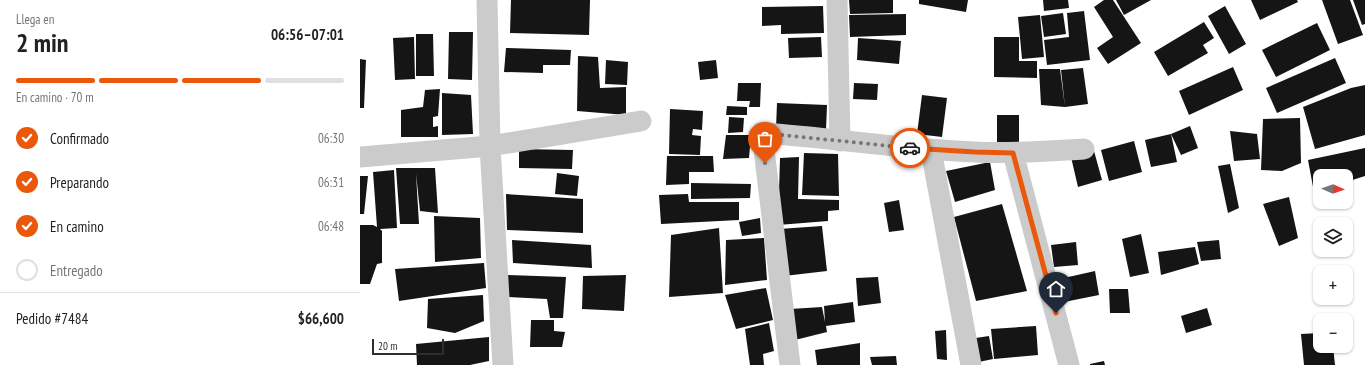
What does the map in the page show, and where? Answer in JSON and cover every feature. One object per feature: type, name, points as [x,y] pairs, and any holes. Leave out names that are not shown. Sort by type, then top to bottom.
[{"type":"street","points":[[487,0],[490,146],[503,365]]},
{"type":"street","points":[[836,0],[840,141]]},
{"type":"street","points":[[360,157],[490,146],[641,121]]},
{"type":"street","points":[[790,365],[762,133],[931,150],[1013,153],[1084,149]]},
{"type":"street","points":[[931,150],[971,365]]},
{"type":"street","points":[[1013,153],[1069,365]]},
{"type":"building","points":[[511,0],[590,0],[589,35],[510,33]]},
{"type":"building","points":[[849,0],[893,0],[893,13],[850,14]]},
{"type":"building","points":[[919,0],[968,0],[966,12],[919,4]]},
{"type":"building","points":[[1043,0],[1068,0],[1069,8],[1044,11]]},
{"type":"building","points":[[1104,0],[1113,0],[1141,43],[1108,64],[1097,48],[1113,37],[1094,7]]},
{"type":"building","points":[[1116,0],[1151,0],[1124,15]]},
{"type":"building","points":[[1251,0],[1297,0],[1298,2],[1260,20]]},
{"type":"building","points":[[1322,0],[1350,0],[1363,35],[1338,44]]},
{"type":"building","points":[[1353,0],[1365,0],[1365,24],[1362,25]]},
{"type":"building","points":[[823,6],[824,33],[781,34],[781,25],[762,26],[762,7]]},
{"type":"building","points":[[1225,6],[1246,44],[1229,54],[1208,16]]},
{"type":"building","points":[[1084,11],[1090,60],[1047,65],[1044,40],[1069,37],[1067,13]]},
{"type":"building","points":[[1063,13],[1066,34],[1044,37],[1041,16]]},
{"type":"building","points":[[906,14],[906,35],[850,37],[849,15]]},
{"type":"building","points":[[1040,15],[1044,57],[1022,59],[1018,17]]},
{"type":"building","points":[[1204,22],[1214,38],[1203,45],[1208,53],[1168,76],[1154,52]]},
{"type":"building","points":[[1317,23],[1330,50],[1276,77],[1262,50]]},
{"type":"building","points":[[449,32],[473,32],[472,80],[448,79]]},
{"type":"building","points":[[416,34],[433,34],[434,76],[416,76]]},
{"type":"building","points":[[414,37],[415,79],[395,80],[393,38]]},
{"type":"building","points":[[821,37],[822,57],[789,58],[788,38]]},
{"type":"building","points":[[994,37],[1019,37],[1019,61],[1037,61],[1037,78],[994,77]]},
{"type":"building","points":[[858,38],[901,41],[899,64],[857,60]]},
{"type":"building","points":[[506,48],[571,50],[570,65],[543,65],[543,73],[504,72]]},
{"type":"building","points":[[578,56],[598,57],[600,88],[626,87],[626,115],[577,111]]},
{"type":"building","points":[[1335,58],[1346,83],[1277,113],[1266,88]]},
{"type":"building","points":[[360,59],[366,60],[364,108],[360,108]]},
{"type":"building","points":[[606,60],[628,62],[627,85],[605,84]]},
{"type":"building","points":[[716,60],[718,78],[700,80],[698,62]]},
{"type":"building","points":[[1233,67],[1243,90],[1189,115],[1179,91]]},
{"type":"building","points":[[1083,68],[1088,104],[1065,107],[1061,70]]},
{"type":"building","points":[[1039,69],[1060,69],[1065,107],[1041,105]]},
{"type":"building","points":[[738,83],[761,83],[760,107],[749,107],[750,101],[737,101]]},
{"type":"building","points":[[854,83],[878,84],[877,100],[853,99]]},
{"type":"building","points":[[1365,85],[1365,135],[1315,149],[1303,107],[1351,88]]},
{"type":"building","points":[[440,89],[438,116],[433,117],[433,127],[438,126],[438,137],[401,137],[401,110],[423,107],[425,90]]},
{"type":"building","points":[[442,93],[471,95],[473,134],[442,135]]},
{"type":"building","points":[[922,95],[947,98],[942,137],[917,134]]},
{"type":"building","points":[[777,103],[827,105],[826,130],[776,128]]},
{"type":"building","points":[[727,106],[747,107],[747,115],[726,115]]},
{"type":"building","points":[[670,109],[703,111],[702,130],[693,129],[692,135],[701,136],[700,155],[669,154]]},
{"type":"building","points":[[997,115],[1019,115],[1019,144],[997,144]]},
{"type":"building","points":[[729,117],[744,118],[743,132],[728,133]]},
{"type":"building","points":[[1300,118],[1301,163],[1282,171],[1261,170],[1263,119]]},
{"type":"building","points":[[1190,126],[1198,148],[1181,155],[1171,134]]},
{"type":"building","points":[[1230,131],[1257,134],[1260,159],[1234,161]]},
{"type":"building","points":[[1171,134],[1177,162],[1151,167],[1145,140]]},
{"type":"building","points":[[726,135],[751,135],[749,158],[723,159]]},
{"type":"building","points":[[1134,141],[1142,172],[1109,181],[1101,150]]},
{"type":"building","points":[[1365,148],[1365,176],[1353,180],[1353,169],[1313,169],[1313,187],[1308,160]]},
{"type":"building","points":[[519,149],[573,150],[572,169],[519,168]]},
{"type":"building","points":[[1094,151],[1102,180],[1078,187],[1071,157]]},
{"type":"building","points":[[804,153],[838,154],[839,196],[802,195]]},
{"type":"building","points":[[667,156],[713,156],[714,172],[689,172],[689,184],[666,185]]},
{"type":"building","points":[[799,157],[798,199],[839,200],[839,210],[828,211],[828,221],[778,225],[780,158]]},
{"type":"building","points":[[990,162],[995,190],[955,202],[946,171]]},
{"type":"building","points":[[1230,164],[1239,208],[1228,213],[1218,166]]},
{"type":"building","points":[[396,168],[435,168],[438,213],[420,211],[416,174],[419,224],[400,224]]},
{"type":"building","points":[[394,170],[397,228],[380,229],[382,231],[382,263],[377,264],[370,284],[360,284],[360,225],[373,225],[377,227],[373,172]]},
{"type":"building","points":[[557,173],[579,176],[577,196],[555,194]]},
{"type":"building","points":[[360,176],[368,176],[364,214],[360,214]]},
{"type":"building","points":[[691,183],[751,184],[750,198],[691,199]]},
{"type":"building","points":[[506,194],[583,199],[583,233],[507,230]]},
{"type":"building","points":[[688,194],[689,202],[739,202],[739,220],[661,224],[659,195]]},
{"type":"building","points":[[1289,197],[1298,238],[1279,246],[1263,204]]},
{"type":"building","points":[[899,200],[904,230],[889,232],[884,203]]},
{"type":"building","points":[[1002,204],[1027,291],[976,301],[954,217]]},
{"type":"building","points":[[434,216],[480,218],[481,258],[435,262]]},
{"type":"building","points":[[760,218],[761,233],[742,236],[739,222]]},
{"type":"building","points":[[822,226],[827,271],[784,276],[779,229]]},
{"type":"building","points":[[719,228],[723,293],[669,297],[671,235]]},
{"type":"building","points":[[1141,234],[1149,273],[1130,277],[1122,239]]},
{"type":"building","points":[[764,238],[767,280],[725,285],[726,240]]},
{"type":"building","points":[[512,240],[591,245],[592,268],[513,263]]},
{"type":"building","points":[[1219,240],[1221,259],[1201,261],[1197,242]]},
{"type":"building","points":[[1076,242],[1078,265],[1054,267],[1051,245]]},
{"type":"building","points":[[1195,247],[1199,264],[1161,275],[1158,252]]},
{"type":"building","points":[[484,263],[486,288],[399,301],[395,269]]},
{"type":"building","points":[[1095,271],[1099,295],[1059,303],[1055,280]]},
{"type":"building","points":[[507,275],[566,277],[563,318],[550,318],[547,299],[506,297]]},
{"type":"building","points":[[626,275],[624,311],[582,309],[583,276]]},
{"type":"building","points":[[878,277],[881,303],[858,306],[856,278]]},
{"type":"building","points":[[766,288],[773,320],[736,329],[725,295]]},
{"type":"building","points":[[1109,289],[1128,289],[1130,313],[1110,313]]},
{"type":"building","points":[[483,295],[484,321],[455,333],[427,328],[428,299]]},
{"type":"building","points":[[853,302],[855,322],[826,326],[827,332],[795,340],[790,309],[822,307],[825,322],[824,306]]},
{"type":"building","points":[[1207,308],[1212,325],[1186,333],[1181,316]]},
{"type":"building","points":[[531,320],[554,320],[554,331],[565,332],[562,347],[530,347]]},
{"type":"building","points":[[769,323],[774,351],[763,354],[764,365],[750,365],[745,329]]},
{"type":"building","points":[[1036,326],[1038,355],[994,359],[991,329]]},
{"type":"building","points":[[946,330],[947,360],[937,359],[935,331]]},
{"type":"building","points":[[1313,333],[1313,353],[1334,353],[1335,365],[1304,365],[1301,334]]},
{"type":"building","points":[[989,336],[993,359],[974,363],[969,339]]},
{"type":"building","points":[[489,337],[489,361],[470,365],[417,365],[416,344]]},
{"type":"building","points":[[860,343],[860,365],[817,365],[815,350]]},
{"type":"building","points":[[896,356],[897,365],[872,365],[870,357]]},
{"type":"building","points":[[1104,361],[1105,365],[1090,365],[1090,364]]},
{"type":"way so far","points":[[765,163],[762,133],[910,148]]},
{"type":"route","points":[[910,148],[1013,153],[1056,313]]}]
